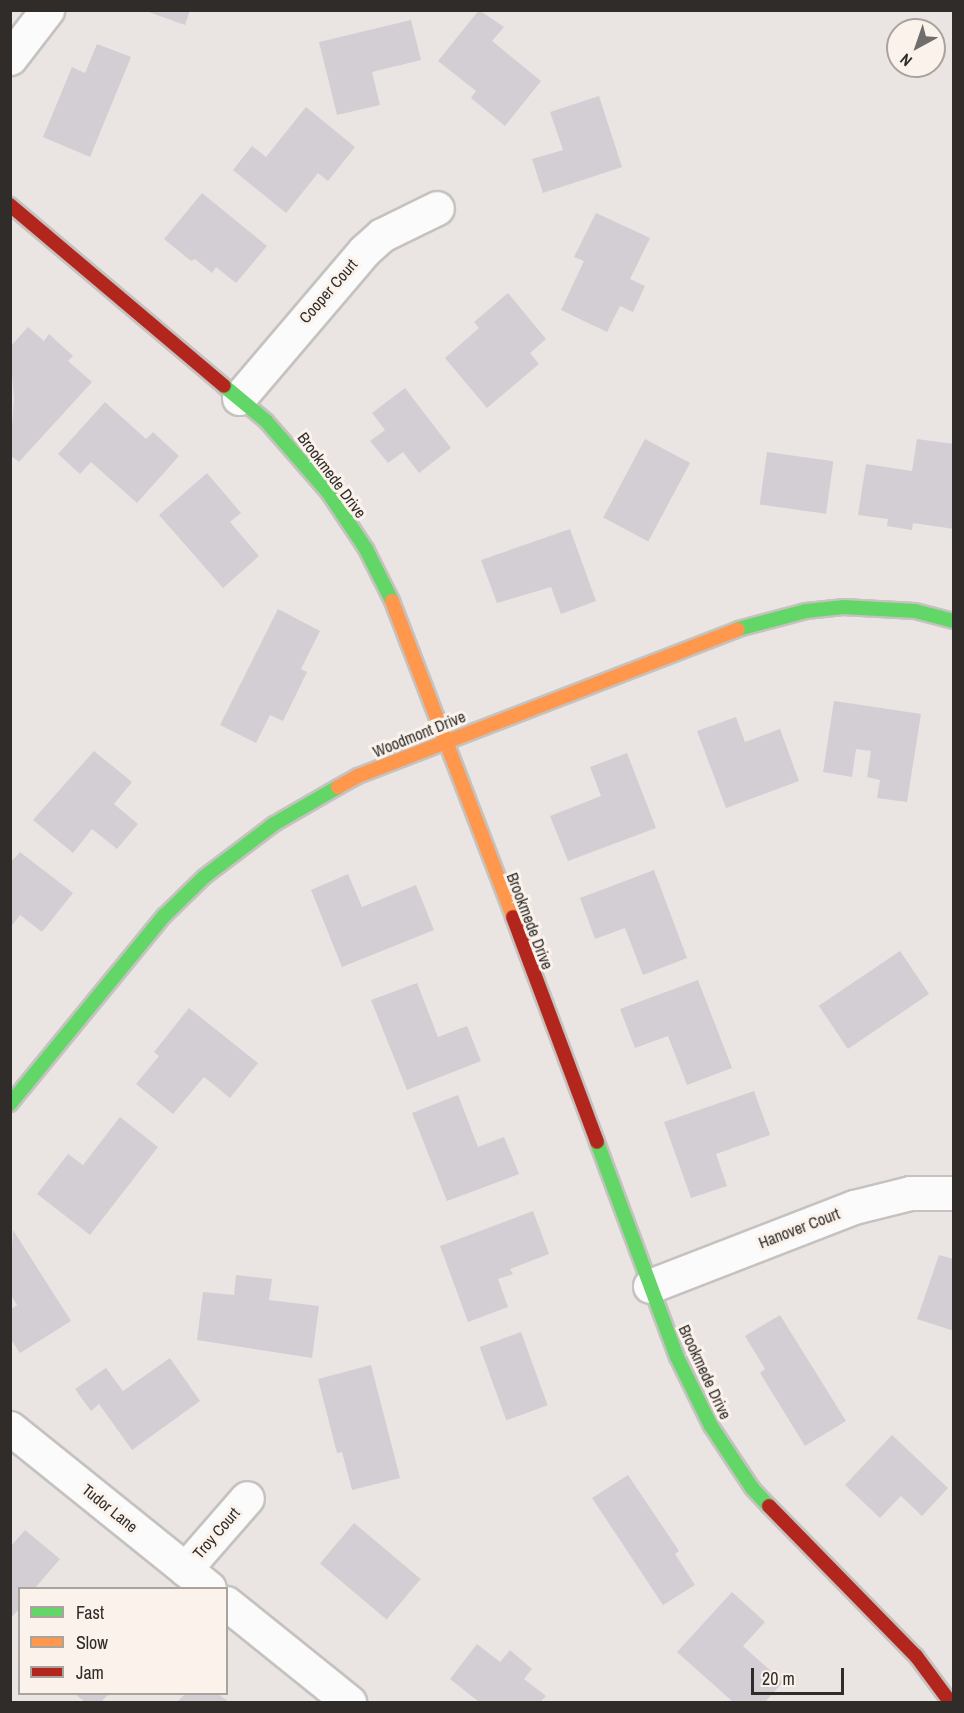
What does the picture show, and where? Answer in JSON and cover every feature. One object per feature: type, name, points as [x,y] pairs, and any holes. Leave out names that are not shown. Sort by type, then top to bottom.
[{"type":"street","points":[[10,58],[47,10]]},
{"type":"street","name":"Brookmede Drive","points":[[10,205],[239,398],[291,446],[328,492],[366,549],[392,602],[447,739],[677,1357],[711,1426],[752,1488],[916,1656],[950,1702]]},
{"type":"street","name":"Cooper Court","points":[[239,398],[364,251],[382,235],[436,208]]},
{"type":"street","name":"Woodmont Drive","points":[[10,1104],[164,916],[204,877],[273,824],[316,798],[447,739],[726,632],[806,611],[878,606],[954,621]]},
{"type":"street","name":"Hanover Court","points":[[650,1286],[854,1207],[910,1193],[954,1193]]},
{"type":"street","name":"Tudor Lane","points":[[10,1428],[197,1579]]},
{"type":"street","name":"Troy Court","points":[[197,1579],[247,1498]]},
{"type":"street","points":[[228,1605],[349,1702]]},
{"type":"building","points":[[143,10],[190,10],[185,25]]},
{"type":"building","points":[[479,10],[504,27],[492,41],[541,81],[505,126],[471,98],[476,91],[438,61]]},
{"type":"building","points":[[411,20],[421,60],[372,72],[380,105],[337,115],[319,42]]},
{"type":"building","points":[[97,44],[131,57],[90,157],[43,137],[72,67],[85,73]]},
{"type":"building","points":[[599,96],[622,167],[543,193],[532,159],[563,150],[550,112]]},
{"type":"building","points":[[306,107],[355,147],[328,181],[318,173],[286,213],[233,170],[252,146],[266,157]]},
{"type":"building","points":[[202,193],[267,246],[236,283],[216,267],[212,273],[195,259],[191,261],[164,239]]},
{"type":"building","points":[[596,213],[650,238],[630,279],[645,286],[633,312],[620,306],[607,332],[561,310],[584,261],[574,257]]},
{"type":"building","points":[[508,293],[546,339],[530,353],[539,364],[487,408],[445,358],[479,328],[474,322]]},
{"type":"building","points":[[28,327],[44,341],[49,334],[73,356],[68,361],[92,382],[19,462],[10,455],[14,399],[10,347]]},
{"type":"building","points":[[405,388],[451,448],[419,473],[403,452],[388,463],[370,441],[385,430],[372,413]]},
{"type":"building","points":[[105,402],[146,439],[153,432],[179,456],[137,503],[91,462],[80,474],[58,454]]},
{"type":"building","points":[[645,439],[690,463],[648,542],[603,518]]},
{"type":"building","points":[[917,439],[954,444],[954,529],[913,523],[912,530],[887,526],[888,519],[858,515],[866,464],[912,471]]},
{"type":"building","points":[[767,452],[833,461],[826,514],[760,504]]},
{"type":"building","points":[[207,473],[241,513],[230,522],[259,556],[223,588],[159,515]]},
{"type":"building","points":[[570,529],[596,601],[561,614],[551,587],[497,603],[481,560]]},
{"type":"building","points":[[278,609],[320,631],[301,669],[307,672],[283,721],[270,715],[256,743],[220,725]]},
{"type":"building","points":[[834,701],[921,714],[907,802],[877,798],[880,780],[867,777],[871,751],[856,749],[852,777],[823,772]]},
{"type":"building","points":[[736,717],[745,742],[780,729],[799,781],[726,808],[697,731]]},
{"type":"building","points":[[94,751],[132,782],[114,804],[138,824],[117,849],[92,829],[73,853],[33,820]]},
{"type":"building","points":[[627,753],[656,828],[568,861],[550,816],[601,796],[590,767]]},
{"type":"building","points":[[20,852],[73,893],[42,932],[20,915],[10,928],[10,863]]},
{"type":"building","points":[[654,870],[687,958],[643,975],[625,928],[595,939],[580,898]]},
{"type":"building","points":[[348,874],[362,907],[416,885],[434,930],[342,967],[311,890]]},
{"type":"building","points":[[900,951],[929,994],[848,1049],[819,1006]]},
{"type":"building","points":[[698,980],[732,1068],[687,1085],[668,1036],[635,1048],[620,1009]]},
{"type":"building","points":[[417,983],[438,1037],[467,1026],[481,1061],[407,1090],[371,1000]]},
{"type":"building","points":[[189,1008],[258,1063],[230,1098],[204,1077],[173,1114],[136,1084],[159,1056],[154,1052]]},
{"type":"building","points":[[754,1091],[770,1135],[716,1154],[727,1186],[691,1198],[664,1122]]},
{"type":"building","points":[[458,1095],[478,1147],[504,1137],[519,1174],[447,1201],[412,1113]]},
{"type":"building","points":[[120,1117],[158,1147],[90,1235],[37,1194],[68,1154],[83,1165]]},
{"type":"building","points":[[533,1211],[549,1254],[510,1269],[513,1274],[498,1279],[508,1307],[468,1322],[440,1246]]},
{"type":"building","points":[[13,1230],[71,1321],[20,1353],[10,1338],[10,1310],[17,1305],[10,1294]]},
{"type":"building","points":[[939,1255],[954,1259],[954,1331],[917,1319]]},
{"type":"building","points":[[236,1275],[272,1279],[269,1300],[319,1306],[312,1358],[197,1340],[203,1292],[234,1295]]},
{"type":"building","points":[[780,1315],[846,1421],[805,1446],[760,1373],[765,1369],[745,1336]]},
{"type":"building","points":[[521,1332],[548,1405],[506,1420],[480,1347]]},
{"type":"building","points":[[170,1358],[200,1401],[132,1450],[99,1404],[91,1411],[75,1389],[106,1368],[123,1391]]},
{"type":"building","points":[[371,1365],[400,1478],[352,1490],[342,1452],[337,1453],[318,1379]]},
{"type":"building","points":[[892,1435],[948,1488],[922,1516],[901,1496],[880,1518],[845,1485]]},
{"type":"building","points":[[628,1475],[679,1551],[675,1554],[695,1585],[663,1605],[592,1498]]},
{"type":"building","points":[[354,1523],[421,1579],[387,1620],[320,1564]]},
{"type":"building","points":[[25,1530],[60,1559],[36,1587],[18,1587],[18,1610],[10,1619],[10,1547]]},
{"type":"building","points":[[732,1592],[765,1622],[743,1646],[783,1682],[765,1702],[733,1702],[677,1652]]},
{"type":"building","points":[[477,1644],[500,1662],[510,1650],[532,1669],[524,1679],[546,1696],[540,1702],[479,1702],[450,1679]]},
{"type":"building","points":[[76,1695],[108,1695],[101,1702],[85,1702]]},
{"type":"building","points":[[184,1695],[219,1695],[229,1702],[177,1702]]},
{"type":"traffic: fast","points":[[224,386],[266,421],[328,492],[366,549],[392,601]]},
{"type":"traffic: fast","points":[[738,629],[806,611],[843,607],[915,611],[954,621]]},
{"type":"traffic: fast","points":[[10,1104],[164,916],[204,877],[274,824],[338,787]]},
{"type":"traffic: fast","points":[[597,1142],[677,1357],[711,1426],[752,1488],[769,1506]]},
{"type":"traffic: slow","points":[[392,601],[513,917]]},
{"type":"traffic: slow","points":[[338,787],[358,776],[738,629]]},
{"type":"traffic: jam","points":[[10,205],[224,386]]},
{"type":"traffic: jam","points":[[513,917],[597,1142]]},
{"type":"traffic: jam","points":[[769,1506],[916,1656],[950,1702]]}]
